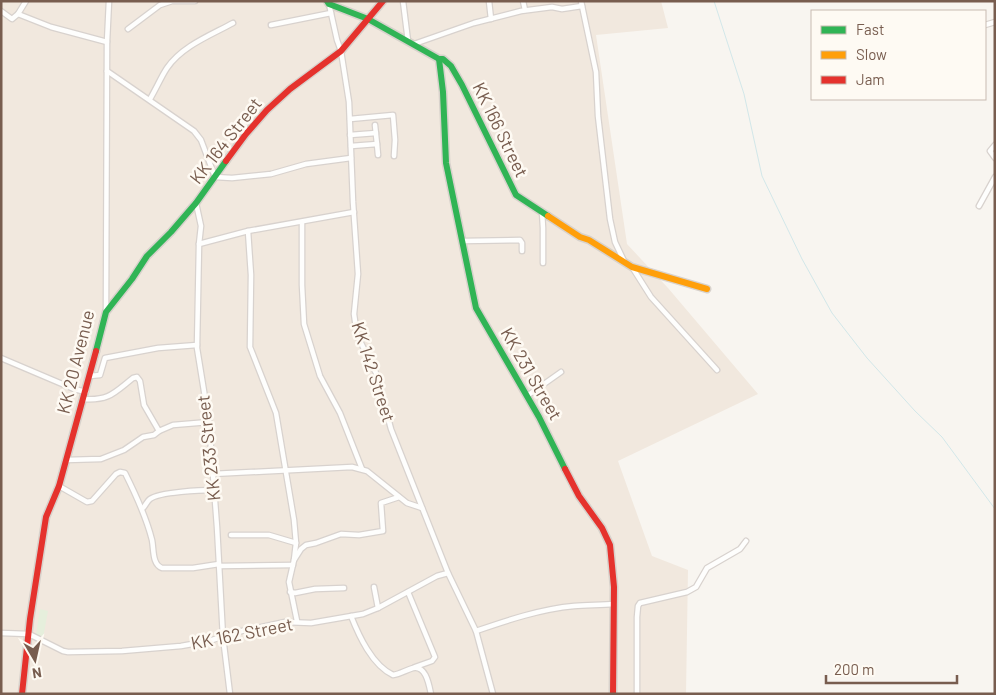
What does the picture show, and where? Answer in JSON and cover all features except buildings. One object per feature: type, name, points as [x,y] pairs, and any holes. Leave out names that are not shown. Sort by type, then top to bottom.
[{"type":"street","points":[[1,11],[10,19],[18,14],[26,1]]},
{"type":"street","name":"KK 20 Avenue","points":[[22,694],[46,517],[59,486],[86,392],[106,312],[107,42],[109,1]]},
{"type":"street","points":[[128,29],[160,5],[172,2],[196,1]]},
{"type":"street","name":"KK 164 Street","points":[[106,312],[147,256],[196,203],[230,153],[267,110],[294,86],[341,51],[383,1]]},
{"type":"street","points":[[403,1],[411,42],[525,10],[552,7],[562,10],[581,4],[596,72],[598,116],[610,219],[615,242],[624,261]]},
{"type":"street","points":[[489,1],[491,19]]},
{"type":"street","points":[[523,1],[525,10]]},
{"type":"street","name":"KK 166 Street","points":[[328,3],[368,19],[439,59],[443,59],[451,66],[516,195],[580,237],[589,240],[632,267],[707,289]]},
{"type":"street","name":"KK 142 Street","points":[[328,3],[341,51],[349,102],[358,274],[354,314],[356,330],[376,373],[391,429],[422,508],[448,573],[476,631],[493,694]]},
{"type":"street","points":[[272,24],[331,13]]},
{"type":"street","points":[[18,14],[51,28],[107,42]]},
{"type":"street","points":[[150,99],[167,68],[180,54],[204,38],[233,23]]},
{"type":"street","name":"KK 231 Street","points":[[439,59],[443,92],[446,162],[476,308],[527,396],[579,496],[608,537],[613,569],[613,694]]},
{"type":"street","points":[[107,71],[178,118],[198,135],[215,177],[232,178],[271,174],[306,164],[351,158]]},
{"type":"street","points":[[350,119],[393,115],[394,156]]},
{"type":"street","points":[[375,125],[378,156]]},
{"type":"street","points":[[350,135],[376,133]]},
{"type":"street","points":[[350,146],[377,144]]},
{"type":"street","points":[[995,145],[990,151],[995,158]]},
{"type":"street","points":[[979,206],[995,177]]},
{"type":"street","name":"KK 233 Street","points":[[196,203],[201,226],[197,345],[209,422],[222,637],[230,694]]},
{"type":"street","points":[[199,244],[248,232],[354,212]]},
{"type":"street","points":[[542,212],[544,228],[542,263]]},
{"type":"street","points":[[302,222],[304,324],[320,376],[340,413],[362,469]]},
{"type":"street","points":[[248,232],[251,275],[250,347],[276,413],[286,470],[296,543],[294,563],[289,582],[297,622]]},
{"type":"street","points":[[463,241],[520,240],[522,250]]},
{"type":"street","points":[[632,267],[651,297],[717,370]]},
{"type":"street","points":[[90,376],[100,375],[105,358],[158,348],[197,345]]},
{"type":"street","points":[[1,358],[74,389],[86,392]]},
{"type":"street","points":[[527,396],[561,372]]},
{"type":"street","points":[[83,399],[103,399],[133,378],[137,378],[140,381],[144,405],[159,431]]},
{"type":"street","points":[[66,460],[101,459],[124,450],[143,437],[154,435],[173,425],[209,422]]},
{"type":"street","points":[[212,474],[352,467],[367,471],[407,503],[422,508]]},
{"type":"street","points":[[59,486],[87,502],[92,501],[116,474],[120,472],[125,473],[143,508],[156,563],[160,568],[294,563]]},
{"type":"street","points":[[143,508],[151,498],[160,495],[193,490],[214,490]]},
{"type":"street","points":[[294,563],[301,549],[306,545],[316,544],[341,534],[359,535],[383,531],[381,503],[399,497]]},
{"type":"street","points":[[231,535],[269,535],[296,543]]},
{"type":"street","points":[[637,694],[637,617],[640,603],[677,595],[696,587],[707,568],[740,549],[746,541]]},
{"type":"street","name":"KK 162 Street","points":[[29,634],[68,652],[137,650],[181,646],[285,622],[311,623],[363,614],[378,608],[437,576],[448,573]]},
{"type":"street","points":[[374,587],[378,608]]},
{"type":"street","points":[[290,592],[344,588]]},
{"type":"street","points":[[351,616],[365,647],[385,670],[393,675],[432,661],[435,657],[408,592]]},
{"type":"street","points":[[476,631],[540,611],[573,606],[614,604]]},
{"type":"street","points":[[1,633],[29,634]]},
{"type":"street","points":[[414,668],[418,668],[425,675],[431,694]]},
{"type":"shaded area","points":[[1,1],[661,1],[668,28],[596,35],[627,244],[668,288],[758,394],[618,461],[652,556],[688,570],[686,694],[1,694]]},
{"type":"green space","points":[[40,609],[48,611],[43,638],[36,635]]},
{"type":"waterway","points":[[714,1],[744,94],[762,176],[802,259],[832,313],[867,358],[915,411],[942,437],[995,509]]},
{"type":"traffic: fast","points":[[327,1],[329,4],[368,19],[439,59],[443,59],[451,66],[516,195],[548,216]]},
{"type":"traffic: fast","points":[[439,59],[443,92],[446,163],[476,308],[539,417],[565,469]]},
{"type":"traffic: fast","points":[[96,351],[106,312],[147,256],[196,203],[226,161]]},
{"type":"traffic: slow","points":[[548,216],[632,267],[707,289]]},
{"type":"traffic: jam","points":[[226,161],[267,110],[290,89],[341,51],[383,1]]},
{"type":"traffic: jam","points":[[22,694],[30,619],[46,517],[59,486],[96,351]]},
{"type":"traffic: jam","points":[[565,469],[579,496],[602,528],[610,545],[614,587],[613,694]]}]
